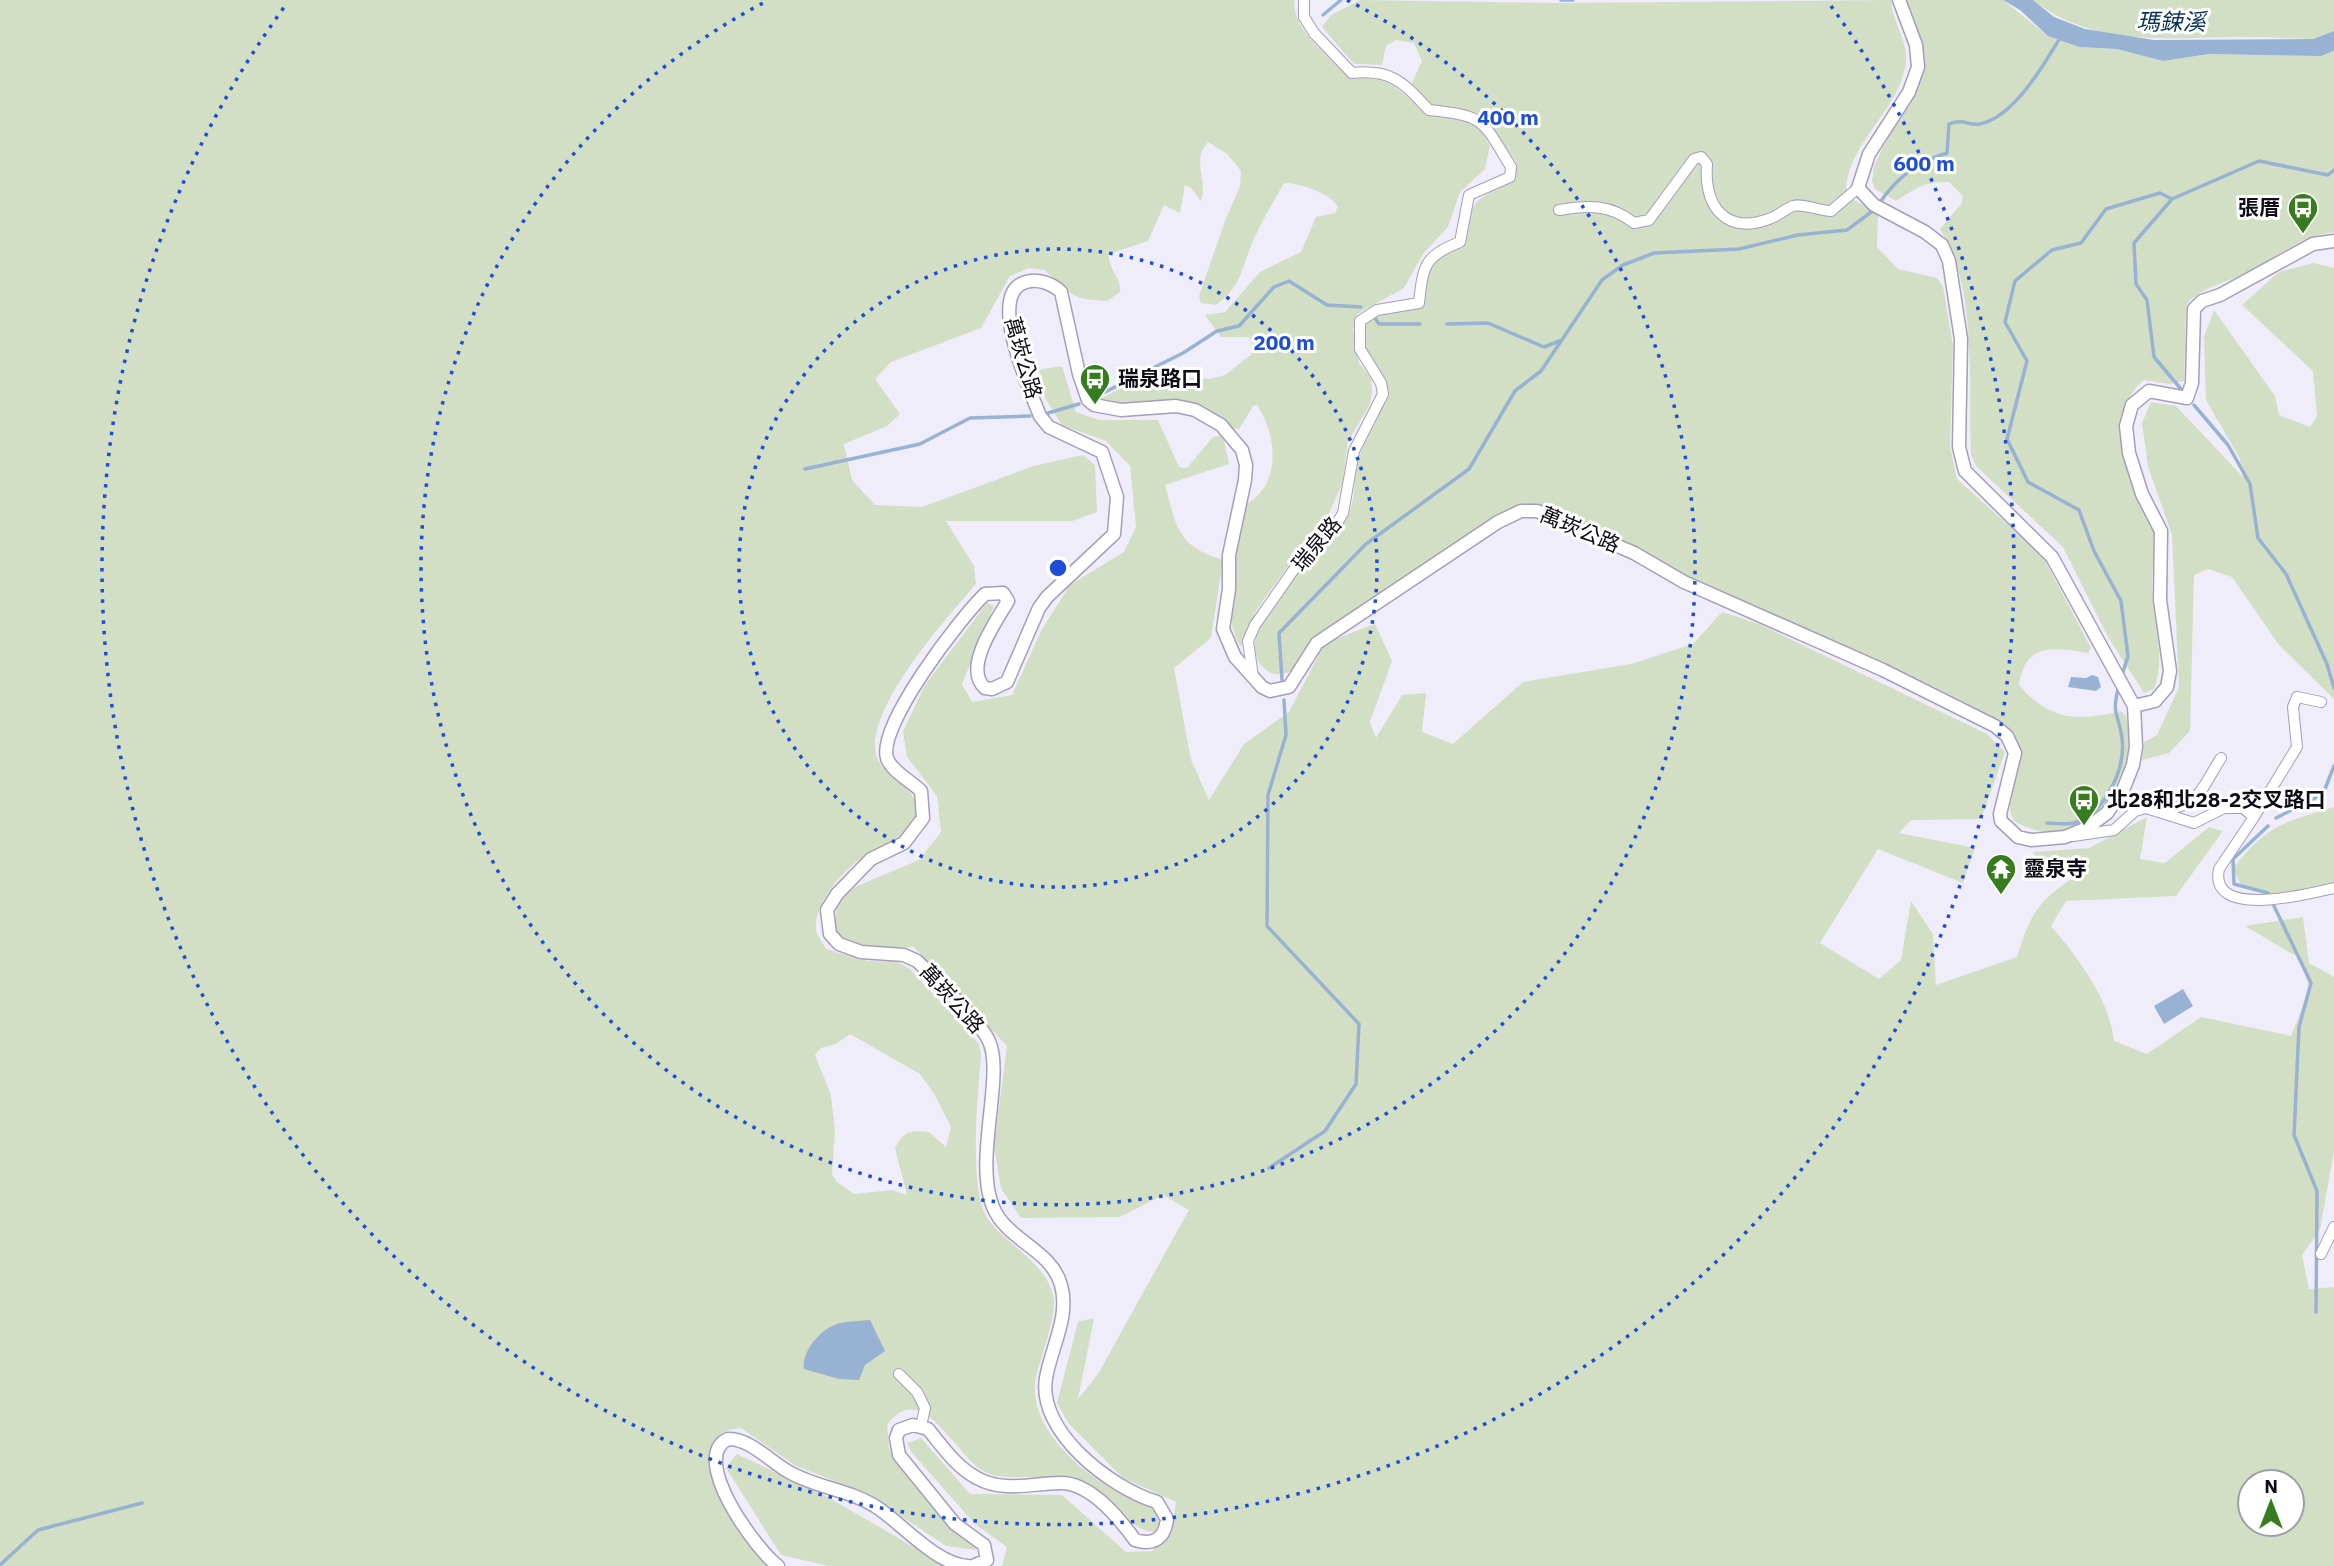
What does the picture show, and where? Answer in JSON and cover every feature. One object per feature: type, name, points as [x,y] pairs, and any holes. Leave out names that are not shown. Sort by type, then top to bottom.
[{"type":"street","name":"瑞泉路","points":[[1253,678],[1248,641],[1255,625],[1304,555],[1336,525],[1343,513],[1354,451],[1383,394],[1381,383],[1360,348],[1360,321],[1377,310],[1401,309],[1419,303],[1422,272],[1431,257],[1460,242],[1469,195],[1510,177],[1511,167],[1484,123],[1463,114],[1429,110],[1406,86],[1388,74],[1373,71],[1352,73],[1314,33],[1304,17],[1304,0]]},
{"type":"street","points":[[1559,210],[1591,205],[1620,212],[1634,223],[1649,220],[1694,159],[1701,157],[1707,164],[1706,174],[1717,212],[1728,222],[1742,224],[1768,220],[1796,205],[1831,211],[1858,188],[1869,154],[1909,92],[1918,67],[1916,45],[1900,2]]},
{"type":"street","name":"萬崁公路","points":[[921,1426],[928,1429],[962,1469],[978,1479],[1018,1487],[1063,1483],[1075,1485],[1101,1503],[1135,1540],[1144,1543],[1155,1541],[1166,1529],[1164,1510],[1157,1502],[1125,1491],[1094,1467],[1058,1430],[1048,1412],[1044,1392],[1062,1311],[1061,1285],[1045,1258],[1000,1221],[990,1199],[986,1171],[992,1066],[988,1039],[917,961],[904,955],[861,952],[839,944],[830,934],[827,920],[827,910],[837,894],[871,859],[904,843],[923,818],[921,791],[891,767],[886,748],[890,729],[937,651],[985,594],[1003,593],[1008,601],[984,644],[977,671],[985,688],[1001,686],[1007,682],[1039,608],[1047,597],[1114,534],[1117,497],[1102,452],[1049,427],[1040,416],[1009,324],[1010,298],[1020,285],[1039,281],[1061,292],[1079,374],[1088,400],[1094,405],[1121,410],[1176,406],[1195,410],[1222,425],[1242,450],[1246,465],[1245,480],[1229,555],[1230,589],[1223,629],[1235,657],[1253,678],[1270,691],[1289,687],[1317,643],[1498,522],[1521,511],[1537,511],[1634,553],[1695,587],[1883,670],[1995,726],[2013,744],[2016,758],[2000,806],[2001,821],[2018,836],[2031,840],[2065,837],[2097,822],[2123,790],[2130,776],[2136,747],[2134,706],[2052,557],[1965,471],[1959,447],[1961,339],[1949,261],[1942,245],[1925,232],[1879,208],[1858,188]]},
{"type":"street","points":[[2134,706],[2155,701],[2167,687],[2170,671],[2160,600],[2161,531],[2143,494],[2129,453],[2126,426],[2132,405],[2149,391],[2187,398],[2192,383],[2194,309],[2202,301],[2220,295],[2313,244],[2334,241]]},
{"type":"street","points":[[2321,702],[2297,697],[2294,707],[2297,747],[2219,869],[2217,878],[2224,894],[2234,899],[2290,897],[2334,888]]},
{"type":"street","points":[[2161,811],[2184,807],[2194,800],[2221,758]]},
{"type":"street","points":[[2065,837],[2114,830],[2135,811],[2146,808],[2194,823],[2224,808],[2243,808],[2254,817]]},
{"type":"street","points":[[2321,1254],[2334,1227]]},
{"type":"street","points":[[778,1566],[752,1538],[724,1495],[716,1460],[720,1444],[728,1439],[745,1443],[796,1476],[862,1499],[880,1509],[918,1540],[971,1566],[987,1560],[984,1545],[956,1524],[897,1448],[899,1430],[905,1426],[921,1426],[925,1408],[917,1392],[899,1374]]},
{"type":"green space","points":[[0,0],[1294,0],[1295,12],[1306,33],[1348,76],[1369,76],[1390,82],[1429,115],[1454,116],[1479,127],[1490,146],[1485,169],[1460,192],[1448,227],[1423,254],[1404,288],[1357,314],[1353,330],[1359,363],[1371,378],[1370,404],[1348,442],[1342,484],[1323,527],[1296,555],[1257,609],[1241,646],[1234,634],[1230,598],[1236,538],[1242,506],[1255,498],[1264,487],[1270,475],[1272,461],[1269,431],[1257,405],[1253,406],[1239,429],[1196,406],[1161,403],[1101,406],[1099,399],[1145,377],[1210,379],[1225,375],[1252,354],[1253,345],[1249,337],[1221,337],[1205,315],[1225,312],[1260,272],[1301,252],[1316,217],[1335,213],[1338,207],[1322,193],[1284,183],[1256,234],[1236,283],[1216,305],[1201,303],[1199,296],[1240,186],[1241,171],[1227,154],[1208,142],[1203,149],[1200,163],[1203,186],[1201,201],[1191,188],[1185,185],[1180,213],[1164,205],[1148,241],[1109,254],[1120,292],[1107,301],[1084,299],[1072,294],[1044,270],[1029,268],[1010,276],[981,328],[891,362],[875,379],[900,414],[887,426],[844,444],[852,480],[875,505],[922,507],[1034,466],[1083,455],[1095,465],[1097,512],[1072,521],[946,521],[974,566],[976,584],[899,682],[878,726],[875,745],[877,758],[884,768],[916,802],[916,814],[909,828],[900,837],[860,859],[841,876],[825,897],[816,919],[816,930],[826,949],[867,961],[897,962],[910,969],[979,1044],[981,1055],[976,1164],[982,1205],[996,1229],[1042,1272],[1053,1295],[1051,1323],[1037,1373],[1035,1392],[1039,1411],[1060,1446],[1091,1475],[1124,1495],[1158,1509],[1161,1522],[1154,1532],[1138,1527],[1102,1502],[1057,1483],[985,1472],[974,1464],[938,1425],[926,1415],[913,1410],[900,1412],[887,1425],[889,1449],[895,1459],[976,1544],[976,1550],[946,1546],[868,1494],[796,1466],[741,1428],[719,1436],[713,1451],[714,1468],[737,1525],[768,1566],[0,1566]],"holes":[[[850,1034],[920,1074],[935,1095],[951,1127],[946,1147],[929,1132],[905,1134],[895,1148],[907,1195],[892,1190],[854,1194],[837,1182],[832,1174],[835,1131],[831,1095],[815,1055],[821,1048],[836,1044]]]},
{"type":"green space","points":[[1360,0],[1555,3],[1891,0],[1905,50],[1905,68],[1893,99],[1856,156],[1849,171],[1846,188],[1854,200],[1878,214],[1877,247],[1898,269],[1937,278],[1943,286],[1953,346],[1950,446],[1957,479],[2042,555],[2091,648],[2088,653],[2052,649],[2034,655],[2022,671],[2019,685],[2030,697],[2053,712],[2078,717],[2121,711],[2126,716],[2130,745],[2127,761],[2111,796],[2090,820],[2063,831],[2048,832],[2015,822],[2010,811],[2010,800],[2020,753],[2016,740],[2006,725],[1928,684],[1728,597],[1582,522],[1540,506],[1527,505],[1509,509],[1320,633],[1309,644],[1295,669],[1280,674],[1265,669],[1255,653],[1257,634],[1267,612],[1283,590],[1347,517],[1352,505],[1359,457],[1383,406],[1385,384],[1365,347],[1364,323],[1376,314],[1418,307],[1433,264],[1440,257],[1463,245],[1471,212],[1476,203],[1507,183],[1515,171],[1516,162],[1483,119],[1463,110],[1430,106],[1411,85],[1422,61],[1414,43],[1396,40],[1386,46],[1382,65],[1354,64],[1322,27],[1331,15]]},
{"type":"green space","points":[[1905,0],[2003,0],[2048,36],[2079,47],[2117,49],[2163,61],[2209,54],[2321,56],[2334,51],[2334,232],[2296,244],[2251,270],[2192,298],[2186,311],[2184,381],[2169,384],[2144,380],[2133,392],[2126,406],[2122,421],[2123,453],[2132,485],[2152,525],[2154,535],[2152,588],[2159,664],[2154,689],[2144,693],[2108,637],[2063,547],[1976,466],[1971,455],[1966,307],[1952,252],[1940,229],[1962,203],[1963,196],[1949,182],[1941,182],[1921,186],[1896,201],[1875,189],[1872,181],[1874,166],[1922,68]]},
{"type":"green space","points":[[2033,0],[2334,0],[2334,31],[2313,39],[2131,36],[2080,26]]},
{"type":"green space","points":[[2313,263],[2334,268],[2334,699],[2279,645],[2232,577],[2208,569],[2194,575],[2190,731],[2169,753],[2142,760],[2144,742],[2157,735],[2179,687],[2172,535],[2148,467],[2142,423],[2151,402],[2176,406],[2243,477],[2240,459],[2206,400],[2204,337],[2214,310],[2275,396],[2279,415],[2310,427],[2317,416],[2313,371],[2242,305],[2279,272]]},
{"type":"green space","points":[[1062,366],[1076,412],[1099,420],[1158,420],[1179,467],[1187,468],[1213,437],[1223,435],[1229,464],[1165,485],[1181,533],[1196,548],[1223,560],[1211,638],[1174,668],[1191,760],[1209,800],[1244,744],[1289,712],[1325,643],[1375,624],[1392,661],[1370,722],[1376,738],[1402,695],[1426,693],[1422,732],[1453,744],[1523,682],[1631,664],[1693,644],[1722,612],[1759,624],[1987,734],[2005,752],[1981,819],[1911,820],[1899,833],[1975,848],[1963,883],[1878,849],[1820,943],[1879,979],[1901,960],[1911,901],[1933,934],[1936,985],[2017,957],[2028,926],[2040,905],[2058,888],[2085,870],[2039,862],[2033,852],[2089,848],[2147,817],[2140,859],[2165,863],[2209,827],[2223,831],[2176,896],[2066,901],[2051,926],[2091,979],[2106,1009],[2114,1041],[2147,1054],[2201,1017],[2291,1036],[2310,988],[2299,958],[2245,926],[2303,917],[2309,963],[2334,977],[2334,1151],[2320,1230],[2302,1255],[2309,1289],[2334,1287],[2334,1566],[1002,1566],[1007,1547],[975,1524],[912,1453],[907,1443],[921,1438],[970,1494],[1062,1495],[1126,1552],[1152,1551],[1172,1533],[1176,1502],[1123,1478],[1069,1424],[1057,1403],[1078,1322],[1094,1318],[1078,1399],[1098,1374],[1189,1210],[1163,1195],[1120,1217],[1021,1218],[1001,1188],[994,1146],[1007,1046],[914,947],[846,949],[834,935],[837,904],[855,887],[919,860],[941,832],[937,796],[907,757],[903,731],[925,685],[987,603],[994,606],[962,684],[972,702],[1012,695],[1042,629],[1070,585],[1124,552],[1136,527],[1130,466],[1106,441],[1062,425],[1045,398],[1039,370]]},
{"type":"green space","points":[[2334,807],[2334,887],[2281,899],[2242,887],[2233,868],[2267,833],[2288,822]]},
{"type":"green space","points":[[737,1454],[828,1497],[946,1566],[829,1566],[781,1555],[726,1468]]},
{"type":"water","name":"瑪鋉溪","points":[[2003,0],[2033,0],[2054,17],[2085,29],[2154,40],[2313,39],[2334,31],[2334,51],[2321,56],[2209,54],[2163,61],[2117,49],[2079,47],[2048,36],[2020,10]]},
{"type":"water","points":[[2092,675],[2098,677],[2101,687],[2096,691],[2068,687],[2071,677],[2086,678]]},
{"type":"water","points":[[2183,989],[2193,1006],[2164,1024],[2154,1006]]},
{"type":"water","points":[[870,1320],[885,1351],[865,1365],[859,1380],[839,1379],[804,1369],[810,1347],[827,1329],[841,1323]]},
{"type":"waterway","points":[[1323,15],[1341,0]]},
{"type":"waterway","points":[[1561,0],[1573,0]]},
{"type":"waterway","points":[[1879,204],[1908,172],[1947,153],[1949,124],[1980,124],[2004,112],[2016,101],[2060,38]]},
{"type":"waterway","points":[[2122,675],[2128,656],[2121,601],[2094,551],[2079,510],[2028,482],[2007,439],[2027,361],[2005,322],[2015,281],[2052,250],[2081,243],[2106,209],[2160,193],[2172,199],[2259,161],[2328,175],[2334,170]]},
{"type":"waterway","points":[[2172,199],[2134,243],[2136,284],[2147,300],[2154,357],[2181,389]]},
{"type":"waterway","points":[[1282,680],[1279,633],[1366,544],[1469,469],[1515,391],[1541,371],[1602,280],[1623,265],[1654,253],[1739,249],[1798,235],[1847,230],[1874,210]]},
{"type":"waterway","points":[[1097,396],[1183,353],[1217,331],[1239,326],[1274,287],[1289,281],[1327,305],[1361,307]]},
{"type":"waterway","points":[[1375,318],[1379,324],[1420,324]]},
{"type":"waterway","points":[[1447,324],[1488,323],[1544,347],[1562,340]]},
{"type":"waterway","points":[[1048,413],[1079,404]]},
{"type":"waterway","points":[[2194,405],[2228,445],[2250,484],[2258,538],[2286,574],[2327,664],[2334,688]]},
{"type":"waterway","points":[[805,469],[920,444],[970,418],[1030,416]]},
{"type":"waterway","points":[[2047,823],[2071,824],[2085,818],[2104,800],[2111,788],[2121,763],[2122,738],[2115,708],[2119,685]]},
{"type":"waterway","points":[[1269,1168],[1325,1131],[1356,1084],[1359,1024],[1267,926],[1268,795],[1286,735],[1284,700]]},
{"type":"waterway","points":[[2276,818],[2323,794],[2334,766]]},
{"type":"waterway","points":[[2268,826],[2233,859],[2234,884],[2268,893]]},
{"type":"waterway","points":[[2274,906],[2311,983],[2299,1027],[2294,1135],[2317,1191],[2316,1312]]},
{"type":"waterway","points":[[0,1565],[38,1530],[142,1503]]},
{"type":"place","name":"張厝","points":[[2303,235]]},
{"type":"place","name":"瑞泉路口","points":[[1095,406]]},
{"type":"place","name":"北28和北28-2交叉路口","points":[[2084,827]]},
{"type":"place","name":"靈泉寺","points":[[2001,896]]}]
